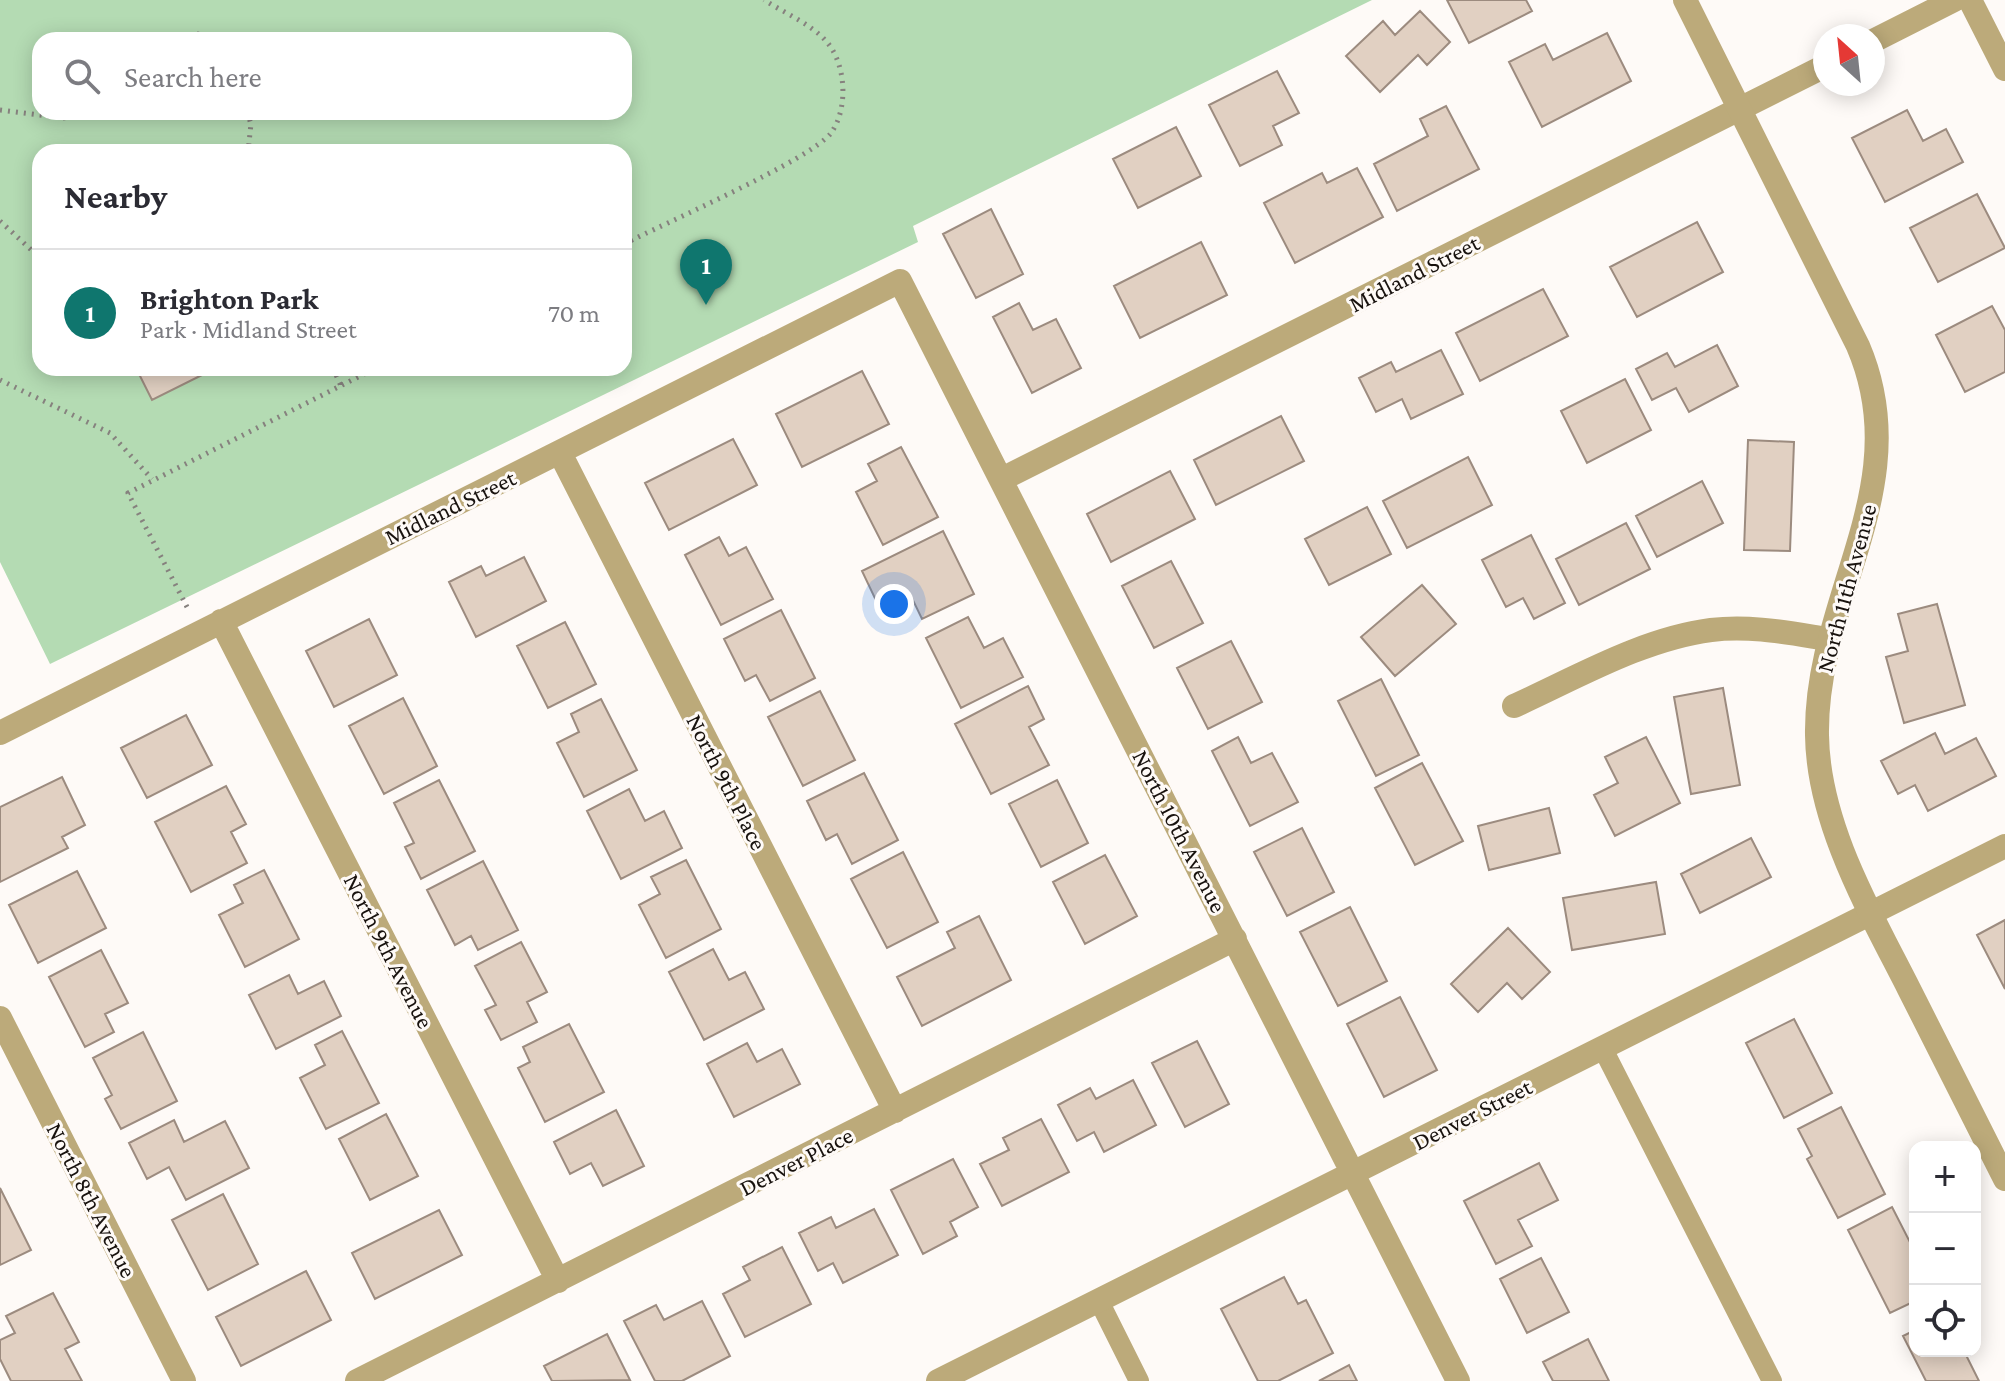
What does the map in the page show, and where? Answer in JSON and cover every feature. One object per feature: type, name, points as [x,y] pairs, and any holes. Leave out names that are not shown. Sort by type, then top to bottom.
[{"type":"street","name":"North 11th Avenue","points":[[1685,0],[1858,346],[1874,393],[1878,469],[1870,506],[1828,639],[1818,697],[1820,774],[1830,815],[1872,915],[2005,1179]]},
{"type":"street","points":[[1885,35],[1954,0]]},
{"type":"street","points":[[1970,0],[2005,69]]},
{"type":"street","name":"Midland Street","points":[[1002,479],[1813,72]]},
{"type":"street","name":"Midland Street","points":[[0,733],[900,281]]},
{"type":"street","name":"North 10th Avenue","points":[[900,281],[1458,1381]]},
{"type":"street","name":"North 9th Place","points":[[560,453],[895,1111]]},
{"type":"street","name":"North 9th Avenue","points":[[211,627],[558,1281]]},
{"type":"street","points":[[1514,706],[1613,661],[1682,635],[1737,628],[1828,639]]},
{"type":"street","name":"Denver Street","points":[[938,1381],[2005,846]]},
{"type":"street","name":"Denver Place","points":[[357,1381],[1235,939]]},
{"type":"street","name":"North 8th Avenue","points":[[0,1018],[184,1381]]},
{"type":"lane","points":[[1603,1049],[1772,1381]]},
{"type":"lane","points":[[1099,1301],[1139,1381]]},
{"type":"path","points":[[632,240],[802,154],[831,133],[841,101],[843,69],[826,40],[764,0]]},
{"type":"path","points":[[0,110],[32,114]]},
{"type":"path","points":[[249,144],[250,120]]},
{"type":"path","points":[[0,221],[32,251]]},
{"type":"path","points":[[337,376],[341,386]]},
{"type":"path","points":[[211,627],[128,493],[360,376]]},
{"type":"path","points":[[0,380],[110,433],[152,479]]},
{"type":"green space","points":[[0,0],[1372,0],[913,226],[918,242],[50,664],[0,562]]},
{"type":"building","points":[[1447,0],[1526,0],[1532,11],[1469,43]]},
{"type":"building","points":[[1420,11],[1450,42],[1427,65],[1418,55],[1380,92],[1346,56],[1383,21],[1395,35]]},
{"type":"building","points":[[1607,33],[1631,81],[1542,127],[1509,62],[1545,44],[1553,60]]},
{"type":"building","points":[[1277,71],[1299,113],[1273,126],[1282,145],[1240,166],[1209,105]]},
{"type":"building","points":[[1446,106],[1479,169],[1397,211],[1374,164],[1428,136],[1420,119]]},
{"type":"building","points":[[1907,110],[1923,141],[1946,129],[1963,162],[1885,202],[1852,138]]},
{"type":"building","points":[[1176,127],[1201,176],[1138,208],[1113,159]]},
{"type":"building","points":[[1357,168],[1383,217],[1295,263],[1264,203],[1322,173],[1327,183]]},
{"type":"building","points":[[1977,194],[2005,248],[1938,282],[1910,228]]},
{"type":"building","points":[[991,209],[1023,274],[976,298],[943,234]]},
{"type":"building","points":[[1697,222],[1723,272],[1637,317],[1610,267]]},
{"type":"building","points":[[1201,242],[1227,295],[1140,338],[1114,286]]},
{"type":"building","points":[[1543,289],[1568,336],[1480,381],[1456,333]]},
{"type":"building","points":[[1019,303],[1033,330],[1056,319],[1081,368],[1032,393],[993,317]]},
{"type":"building","points":[[1992,306],[2005,330],[2005,372],[1965,392],[1936,335]]},
{"type":"building","points":[[1717,345],[1738,386],[1689,412],[1676,388],[1652,400],[1636,369],[1667,353],[1675,367]]},
{"type":"building","points":[[1441,350],[1463,394],[1411,419],[1402,399],[1376,412],[1359,378],[1391,362],[1396,372]]},
{"type":"building","points":[[862,371],[889,424],[802,467],[776,414]]},
{"type":"building","points":[[140,376],[200,376],[152,400]]},
{"type":"building","points":[[1625,379],[1651,430],[1587,463],[1561,411]]},
{"type":"building","points":[[1281,416],[1304,461],[1216,505],[1194,460]]},
{"type":"building","points":[[733,439],[757,485],[669,530],[645,483]]},
{"type":"building","points":[[1748,440],[1794,442],[1790,551],[1744,550]]},
{"type":"building","points":[[901,447],[938,517],[883,545],[856,492],[877,481],[868,464]]},
{"type":"building","points":[[1468,457],[1492,505],[1407,548],[1383,501]]},
{"type":"building","points":[[1170,471],[1195,519],[1111,562],[1087,514]]},
{"type":"building","points":[[1702,481],[1723,523],[1657,557],[1636,516]]},
{"type":"building","points":[[1367,507],[1391,554],[1329,585],[1305,539]]},
{"type":"building","points":[[1626,523],[1650,569],[1579,605],[1556,559]]},
{"type":"building","points":[[943,531],[974,594],[922,619],[911,596],[881,611],[862,571]]},
{"type":"building","points":[[1531,535],[1565,603],[1534,619],[1523,598],[1506,607],[1482,560]]},
{"type":"building","points":[[719,537],[729,556],[746,547],[773,599],[721,625],[685,555]]},
{"type":"building","points":[[524,557],[546,601],[476,637],[449,582],[481,566],[486,576]]},
{"type":"building","points":[[1171,561],[1203,623],[1154,648],[1122,586]]},
{"type":"building","points":[[1422,585],[1456,624],[1395,676],[1361,637]]},
{"type":"building","points":[[1937,604],[1965,705],[1904,723],[1886,657],[1908,651],[1898,614]]},
{"type":"building","points":[[781,610],[815,678],[770,701],[756,675],[745,681],[724,639]]},
{"type":"building","points":[[968,617],[984,648],[1003,638],[1023,677],[961,708],[926,638]]},
{"type":"building","points":[[369,619],[397,675],[334,707],[306,651]]},
{"type":"building","points":[[565,622],[596,684],[548,708],[517,646]]},
{"type":"building","points":[[1231,641],[1262,702],[1208,729],[1177,668]]},
{"type":"building","points":[[1381,679],[1419,755],[1376,776],[1338,701]]},
{"type":"building","points":[[1028,686],[1044,719],[1029,727],[1049,765],[991,794],[955,724]]},
{"type":"building","points":[[1723,688],[1740,785],[1691,794],[1674,697]]},
{"type":"building","points":[[820,691],[855,760],[803,786],[768,717]]},
{"type":"building","points":[[403,698],[437,766],[384,794],[349,726]]},
{"type":"building","points":[[601,699],[637,770],[584,797],[557,743],[579,732],[571,714]]},
{"type":"building","points":[[186,715],[212,765],[147,798],[121,748]]},
{"type":"building","points":[[1935,733],[1945,754],[1976,738],[1996,776],[1928,811],[1915,785],[1898,794],[1881,761]]},
{"type":"building","points":[[1238,737],[1251,763],[1272,753],[1298,802],[1250,826],[1212,751]]},
{"type":"building","points":[[1646,737],[1680,803],[1615,836],[1594,795],[1618,783],[1605,757]]},
{"type":"building","points":[[1422,763],[1463,841],[1415,865],[1375,788]]},
{"type":"building","points":[[864,773],[898,840],[852,864],[837,834],[826,840],[807,801]]},
{"type":"building","points":[[62,777],[85,825],[62,837],[68,848],[0,882],[0,807]]},
{"type":"building","points":[[439,780],[475,851],[421,879],[405,847],[414,843],[394,803]]},
{"type":"building","points":[[1057,780],[1088,843],[1041,867],[1009,804]]},
{"type":"building","points":[[226,786],[246,824],[231,832],[247,863],[191,892],[155,822]]},
{"type":"building","points":[[629,789],[645,821],[664,811],[682,848],[621,879],[587,811]]},
{"type":"building","points":[[1549,808],[1560,853],[1489,870],[1478,826]]},
{"type":"building","points":[[1302,828],[1334,892],[1287,916],[1254,852]]},
{"type":"building","points":[[1751,838],[1771,877],[1700,913],[1681,874]]},
{"type":"building","points":[[903,852],[938,922],[887,948],[851,879]]},
{"type":"building","points":[[1105,855],[1137,916],[1085,944],[1053,882]]},
{"type":"building","points":[[686,860],[721,929],[666,958],[639,905],[660,894],[651,877]]},
{"type":"building","points":[[483,861],[518,930],[478,950],[471,936],[455,945],[427,890]]},
{"type":"building","points":[[264,870],[299,939],[245,967],[219,915],[243,903],[234,885]]},
{"type":"building","points":[[77,871],[106,928],[38,963],[9,905]]},
{"type":"building","points":[[1656,882],[1665,934],[1572,950],[1563,898]]},
{"type":"building","points":[[1350,907],[1387,981],[1338,1006],[1300,932]]},
{"type":"building","points":[[979,916],[1011,980],[922,1026],[897,977],[955,948],[947,932]]},
{"type":"building","points":[[2005,920],[2005,989],[1977,935]]},
{"type":"building","points":[[1508,928],[1550,972],[1522,999],[1507,983],[1478,1012],[1451,984]]},
{"type":"building","points":[[521,942],[547,992],[527,1002],[537,1022],[501,1040],[485,1010],[496,1005],[475,966]]},
{"type":"building","points":[[713,949],[729,980],[745,972],[764,1009],[704,1040],[669,972]]},
{"type":"building","points":[[101,950],[128,1003],[105,1014],[114,1032],[85,1047],[49,977]]},
{"type":"building","points":[[289,975],[298,994],[324,981],[341,1016],[276,1049],[249,995]]},
{"type":"building","points":[[1400,997],[1437,1070],[1384,1097],[1347,1024]]},
{"type":"building","points":[[1794,1019],[1832,1093],[1784,1118],[1746,1043]]},
{"type":"building","points":[[569,1024],[604,1092],[545,1122],[518,1068],[530,1062],[523,1047]]},
{"type":"building","points":[[342,1031],[379,1103],[326,1129],[300,1078],[325,1065],[315,1045]]},
{"type":"building","points":[[143,1032],[177,1101],[121,1129],[105,1099],[112,1095],[93,1058]]},
{"type":"building","points":[[1197,1041],[1229,1104],[1185,1127],[1152,1063]]},
{"type":"building","points":[[747,1043],[757,1062],[782,1049],[800,1084],[734,1117],[707,1064]]},
{"type":"building","points":[[1133,1080],[1156,1125],[1104,1152],[1094,1132],[1077,1141],[1058,1105],[1090,1088],[1096,1099]]},
{"type":"building","points":[[1841,1107],[1885,1194],[1838,1218],[1807,1159],[1812,1156],[1798,1129]]},
{"type":"building","points":[[616,1110],[644,1166],[603,1186],[591,1163],[570,1174],[554,1142]]},
{"type":"building","points":[[386,1114],[418,1176],[370,1200],[339,1139]]},
{"type":"building","points":[[1041,1119],[1069,1172],[1002,1206],[980,1164],[1009,1150],[1003,1138]]},
{"type":"building","points":[[174,1120],[184,1142],[225,1121],[249,1168],[186,1200],[169,1167],[147,1179],[129,1143]]},
{"type":"building","points":[[953,1159],[978,1207],[950,1222],[957,1236],[923,1254],[891,1190]]},
{"type":"building","points":[[1539,1163],[1558,1200],[1518,1220],[1532,1246],[1496,1264],[1464,1201]]},
{"type":"building","points":[[0,1188],[31,1250],[0,1265]]},
{"type":"building","points":[[223,1194],[258,1264],[208,1290],[172,1220]]},
{"type":"building","points":[[1892,1207],[1909,1240],[1909,1304],[1890,1313],[1848,1230]]},
{"type":"building","points":[[874,1209],[898,1255],[843,1283],[833,1263],[818,1271],[799,1233],[831,1217],[836,1228]]},
{"type":"building","points":[[439,1210],[462,1255],[375,1299],[352,1253]]},
{"type":"building","points":[[782,1247],[811,1304],[745,1337],[723,1294],[750,1280],[743,1267]]},
{"type":"building","points":[[1541,1258],[1569,1312],[1527,1333],[1500,1279]]},
{"type":"building","points":[[306,1271],[331,1320],[241,1366],[216,1317]]},
{"type":"building","points":[[1284,1277],[1298,1304],[1306,1300],[1333,1353],[1278,1381],[1258,1381],[1221,1309]]},
{"type":"building","points":[[53,1293],[79,1342],[65,1349],[82,1381],[11,1381],[0,1359],[0,1340],[15,1333],[6,1316]]},
{"type":"building","points":[[702,1301],[730,1356],[682,1381],[655,1381],[624,1321],[656,1305],[664,1320]]},
{"type":"building","points":[[1909,1333],[1909,1348],[1903,1336]]},
{"type":"building","points":[[607,1334],[630,1380],[552,1381],[544,1366]]},
{"type":"building","points":[[1588,1339],[1609,1381],[1553,1381],[1543,1362]]},
{"type":"building","points":[[1914,1357],[1967,1357],[1979,1381],[1926,1381]]},
{"type":"building","points":[[1349,1365],[1357,1381],[1319,1381]]},
{"type":"place","name":"Brighton Park","points":[[706,305]]}]
